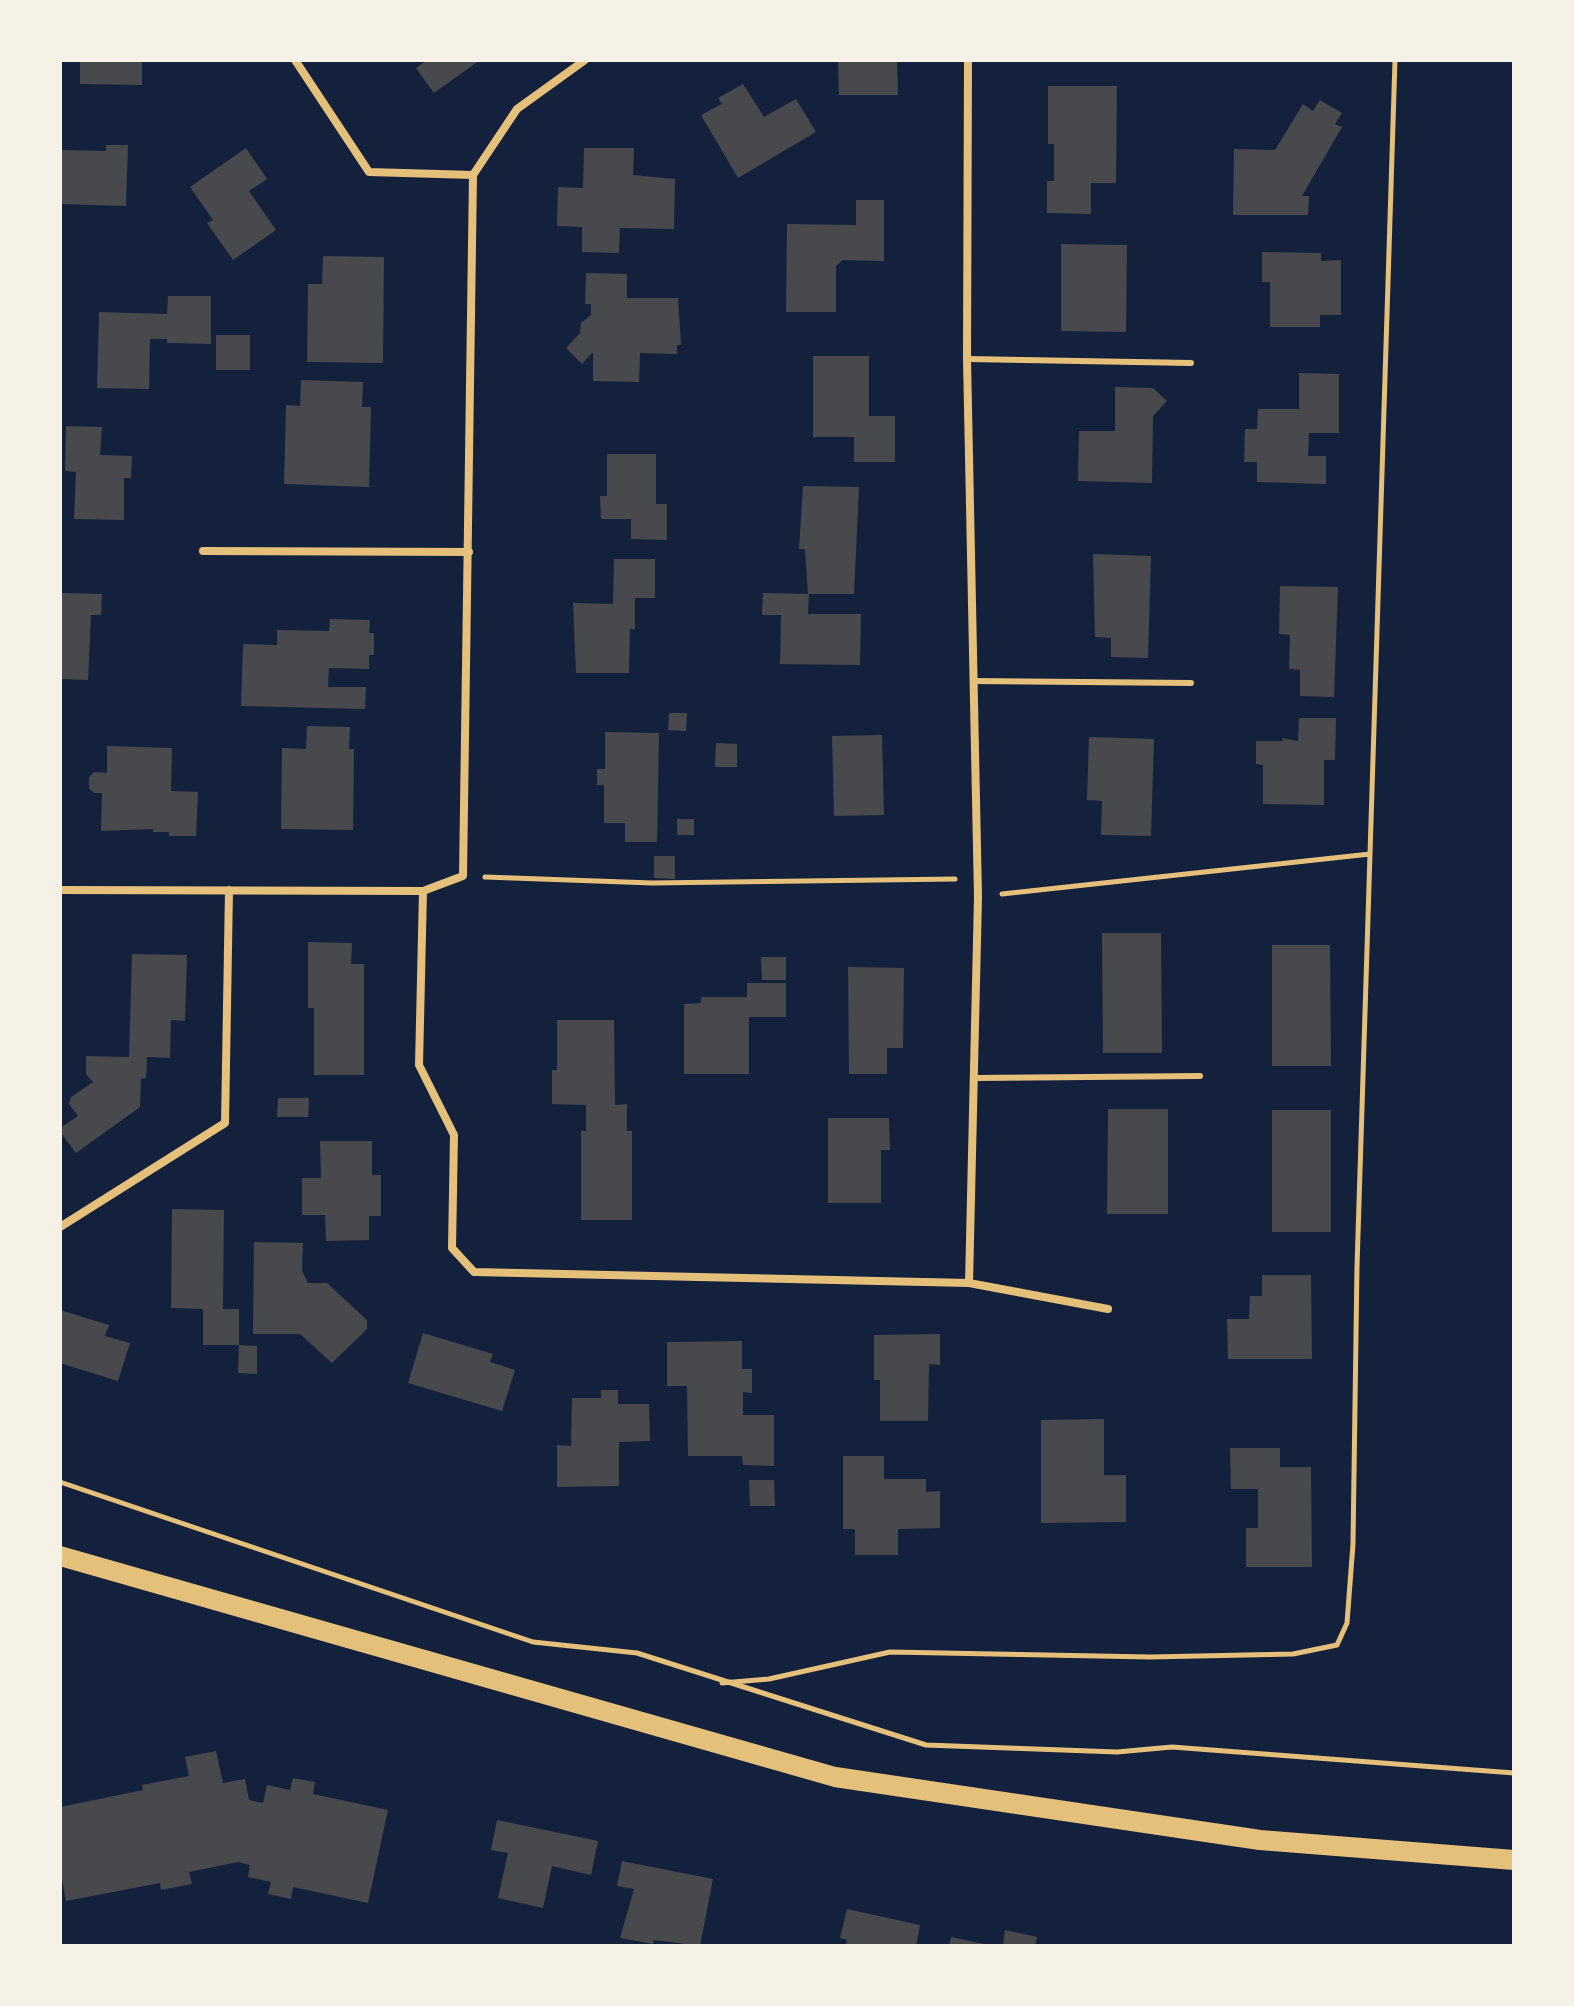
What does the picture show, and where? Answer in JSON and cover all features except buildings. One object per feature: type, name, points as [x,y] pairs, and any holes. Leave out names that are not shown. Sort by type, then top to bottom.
[{"type":"main road","points":[[60,1556],[835,1777],[1260,1840],[1514,1860]]},
{"type":"street","points":[[295,60],[369,172],[473,175]]},
{"type":"street","points":[[60,890],[423,891],[463,876],[473,175],[517,109],[585,60]]},
{"type":"street","points":[[968,60],[967,359],[978,897],[969,1283]]},
{"type":"street","points":[[203,551],[469,552]]},
{"type":"street","points":[[60,1227],[225,1123],[229,890]]},
{"type":"street","points":[[423,891],[419,1065],[454,1135],[452,1248],[474,1272],[969,1283],[1108,1309]]},
{"type":"lane","points":[[967,359],[1191,363]]},
{"type":"lane","points":[[973,681],[1191,683]]},
{"type":"lane","points":[[975,1078],[1200,1076]]},
{"type":"path","points":[[722,1683],[769,1679],[890,1652],[1166,1657],[1293,1654],[1337,1645],[1347,1623],[1353,1544],[1357,1266],[1395,60]]},
{"type":"path","points":[[978,897],[1370,854]]},
{"type":"path","points":[[463,876],[652,883],[976,879]]},
{"type":"path","points":[[60,1482],[533,1642],[637,1653],[722,1683],[926,1745],[1117,1752],[1172,1747],[1514,1773]]}]
